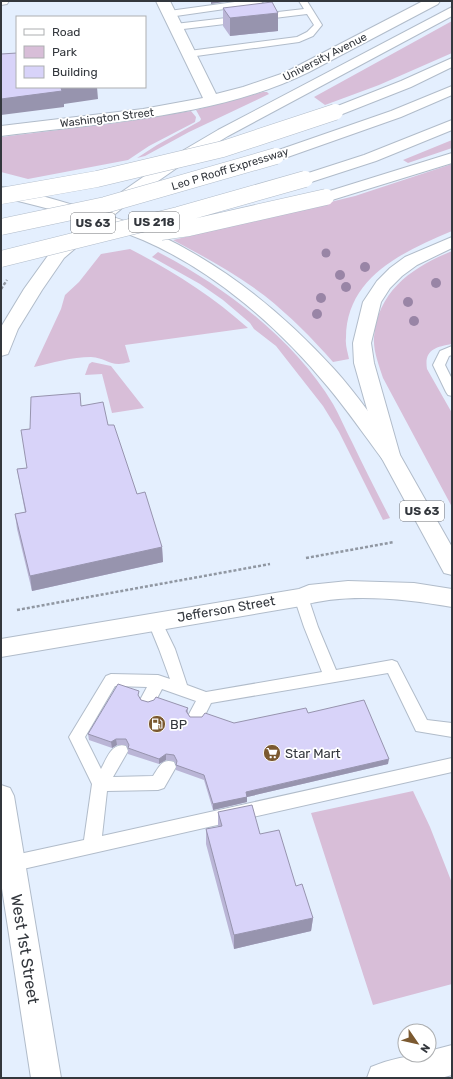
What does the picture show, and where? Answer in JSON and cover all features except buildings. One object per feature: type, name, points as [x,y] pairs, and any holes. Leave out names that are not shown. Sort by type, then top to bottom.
[{"type":"main road","points":[[163,1],[212,101]]},
{"type":"main road","name":"University Avenue","points":[[212,101],[284,78],[433,1]]},
{"type":"main road","name":"US 63","points":[[1,350],[9,329],[33,289],[58,254],[129,194],[178,160],[223,133],[452,11]]},
{"type":"main road","points":[[1,196],[97,179],[194,156],[281,131],[335,112],[406,84],[452,62]]},
{"type":"main road","name":"Leo P Rooff Expressway","points":[[1,227],[95,206],[189,182],[276,156],[396,114],[452,90]]},
{"type":"main road","name":"Washington Street","points":[[1,131],[158,112],[212,101]]},
{"type":"main road","name":"US 218","points":[[1,259],[178,215],[305,180],[370,158],[452,125]]},
{"type":"main road","points":[[41,250],[189,228],[326,197],[452,158]]},
{"type":"main road","points":[[1,192],[43,202],[150,237],[189,258],[230,284],[259,306],[328,374],[390,455]]},
{"type":"main road","name":"US 63","points":[[452,242],[429,252],[396,272],[383,285],[372,302],[366,320],[362,342],[364,363],[390,455],[452,567]]},
{"type":"main road","name":"Jefferson Street","points":[[1,648],[301,597],[309,594],[348,590],[414,592],[452,598]]},
{"type":"main road","name":"West 1st Street","points":[[1,796],[6,865],[46,1078]]},
{"type":"main road","points":[[382,1078],[452,1060]]},
{"type":"lane","points":[[169,14],[260,1]]},
{"type":"lane","points":[[189,54],[299,39],[314,31],[318,25],[303,1]]},
{"type":"lane","points":[[175,27],[309,11]]},
{"type":"lane","points":[[452,350],[444,354],[439,365],[452,392]]},
{"type":"lane","points":[[301,597],[311,627],[331,676]]},
{"type":"lane","points":[[154,622],[167,650],[181,689]]},
{"type":"lane","points":[[100,784],[77,738],[111,680],[158,681],[206,698],[392,666],[422,726],[452,730]]},
{"type":"lane","points":[[148,700],[158,681]]},
{"type":"lane","points":[[196,716],[206,698]]},
{"type":"lane","points":[[92,846],[100,784],[120,751]]},
{"type":"lane","points":[[6,865],[452,765]]},
{"type":"lane","points":[[100,784],[158,783],[168,767]]},
{"type":"path","points":[[306,558],[393,542],[393,546]]},
{"type":"path","points":[[17,610],[270,564]]},
{"type":"green space","points":[[452,21],[452,53],[379,85],[325,105],[314,97]]},
{"type":"green space","points":[[267,92],[269,94],[189,132],[145,156],[137,158],[200,121],[201,119],[196,110]]},
{"type":"green space","points":[[191,111],[196,117],[195,122],[149,146],[128,160],[28,179],[1,172],[1,137],[116,123]]},
{"type":"green space","points":[[452,140],[452,148],[408,163],[403,160]]},
{"type":"green space","points":[[452,164],[452,231],[397,258],[381,269],[367,283],[356,298],[349,317],[346,346],[349,359],[333,362],[283,311],[265,296],[209,259],[173,240],[355,196]]},
{"type":"green space","points":[[130,249],[162,266],[192,285],[248,328],[125,345],[130,362],[123,364],[113,363],[97,358],[84,357],[62,360],[34,367],[61,309],[65,295],[79,282],[101,254]]},
{"type":"green space","points":[[452,251],[452,344],[440,346],[432,350],[427,358],[427,369],[452,413],[452,507],[383,378],[374,347],[374,337],[377,320],[382,306],[390,293],[411,273],[438,257]]},
{"type":"green space","points":[[158,252],[208,281],[233,298],[278,337],[299,358],[317,380],[333,404],[390,518],[383,520],[339,432],[323,406],[276,346],[254,329],[250,323],[223,300],[200,284],[152,257]]},
{"type":"green space","points":[[92,362],[111,366],[144,408],[112,413],[102,374],[85,375],[89,364]]},
{"type":"green space","points":[[413,791],[430,827],[452,883],[452,984],[373,1005],[311,813]]},
{"type":"place","name":"BP","points":[[157,724]]},
{"type":"place","name":"Star Mart","points":[[272,753]]}]
